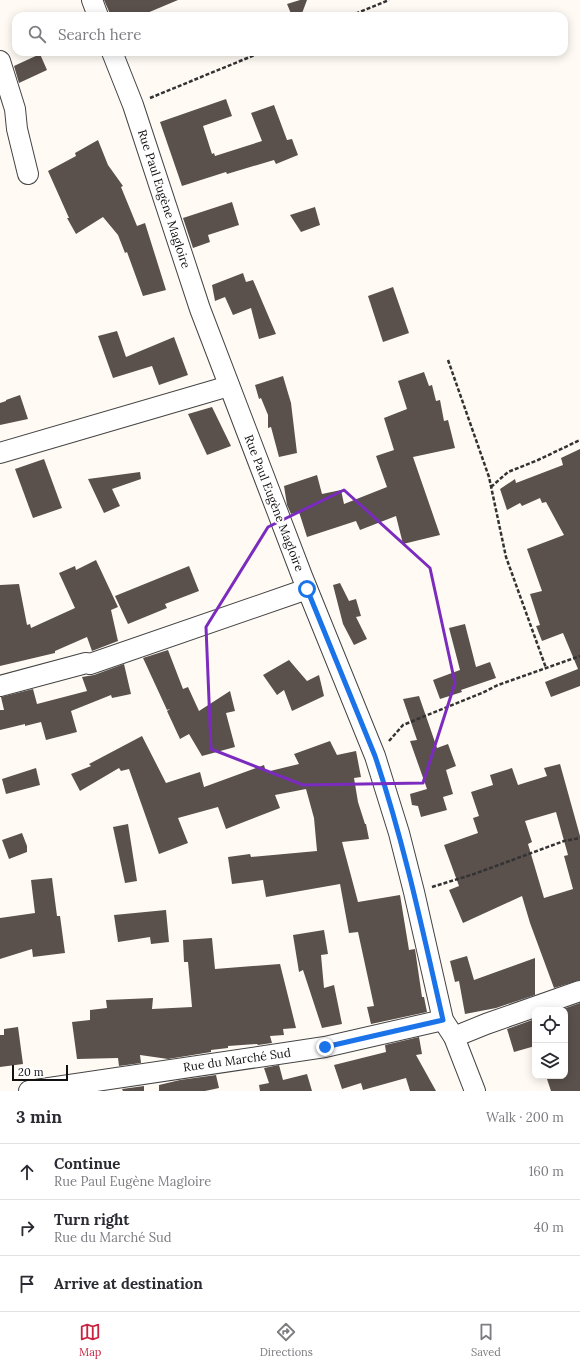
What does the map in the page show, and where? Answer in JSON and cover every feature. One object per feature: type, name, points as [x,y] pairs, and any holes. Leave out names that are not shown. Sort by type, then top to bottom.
[{"type":"street","points":[[92,0],[96,12]]},
{"type":"street","name":"Rue Paul Eugène Magloire","points":[[114,56],[133,105],[200,309],[307,589],[375,756],[399,833],[449,1029],[475,1091]]},
{"type":"street","points":[[0,61],[15,109],[17,129],[28,174]]},
{"type":"street","points":[[0,453],[229,386]]},
{"type":"street","points":[[0,686],[86,663],[90,664],[307,589]]},
{"type":"street","name":"Rue du Marché Sud","points":[[29,1091],[486,1024],[580,991]]},
{"type":"path","points":[[360,12],[389,0]]},
{"type":"path","points":[[133,105],[252,56]]},
{"type":"path","points":[[448,360],[489,477],[506,557],[546,668]]},
{"type":"path","points":[[491,487],[508,472],[538,460],[580,440]]},
{"type":"path","points":[[375,756],[402,725],[482,693],[498,685],[580,656]]},
{"type":"path","points":[[414,892],[474,874],[564,841],[580,838]]},
{"type":"highlighted area","points":[[344,490],[430,568],[455,683],[423,783],[303,785],[211,749],[206,627],[268,527]]},
{"type":"building","points":[[104,0],[178,0],[150,12],[109,12]]},
{"type":"building","points":[[300,0],[307,0],[302,12],[290,12],[287,4]]},
{"type":"building","points":[[36,56],[41,56],[47,70],[19,83],[14,66]]},
{"type":"building","points":[[226,99],[232,116],[203,126],[212,154],[214,153],[215,156],[262,141],[251,113],[274,105],[287,140],[292,139],[298,155],[276,164],[274,160],[227,174],[226,172],[182,186],[160,122]]},
{"type":"building","points":[[98,140],[108,165],[123,186],[121,187],[137,226],[145,223],[166,290],[143,296],[127,252],[125,253],[118,235],[103,217],[76,234],[67,218],[69,218],[48,171],[76,156],[75,153]]},
{"type":"building","points":[[232,202],[239,225],[208,235],[210,242],[193,248],[183,218]]},
{"type":"building","points":[[315,207],[320,225],[301,232],[290,215]]},
{"type":"building","points":[[243,273],[246,282],[253,280],[276,334],[259,339],[251,308],[233,315],[225,297],[215,301],[212,285]]},
{"type":"building","points":[[393,287],[409,333],[383,342],[368,296]]},
{"type":"building","points":[[117,331],[126,357],[174,337],[188,375],[159,385],[152,366],[113,378],[98,336]]},
{"type":"building","points":[[424,372],[429,386],[432,385],[436,401],[440,400],[444,421],[448,420],[455,448],[413,457],[440,535],[403,544],[396,516],[360,530],[356,521],[307,537],[299,512],[291,514],[287,505],[284,486],[317,475],[322,494],[341,490],[344,504],[387,487],[376,456],[394,450],[384,418],[407,409],[398,381]]},
{"type":"building","points":[[283,376],[291,403],[297,453],[279,457],[271,427],[268,428],[268,415],[261,398],[259,399],[255,385]]},
{"type":"building","points":[[20,395],[28,419],[0,425],[0,403]]},
{"type":"building","points":[[212,407],[231,446],[207,455],[188,414]]},
{"type":"building","points":[[580,449],[580,686],[551,697],[545,682],[578,669],[563,633],[542,641],[536,626],[540,625],[530,594],[542,591],[527,549],[564,535],[546,502],[542,503],[540,498],[522,506],[520,503],[507,510],[500,489],[515,479],[516,483],[563,465],[561,458]]},
{"type":"building","points":[[44,459],[62,508],[33,518],[15,469]]},
{"type":"building","points":[[140,472],[141,479],[112,489],[120,506],[104,513],[88,479]]},
{"type":"building","points":[[96,560],[118,607],[111,610],[118,641],[92,651],[87,637],[55,651],[55,653],[0,666],[0,585],[19,584],[27,625],[30,624],[31,628],[75,608],[59,573],[75,566],[76,570]]},
{"type":"building","points":[[189,566],[199,591],[165,604],[167,608],[128,624],[115,596]]},
{"type":"building","points":[[340,583],[349,601],[356,599],[361,616],[356,617],[367,639],[354,645],[343,624],[333,585]]},
{"type":"building","points":[[465,624],[476,667],[490,662],[496,678],[440,699],[433,680],[460,670],[449,628]]},
{"type":"building","points":[[168,650],[183,689],[188,687],[199,711],[230,691],[235,711],[226,713],[235,747],[202,756],[189,734],[180,739],[167,711],[170,709],[167,710],[143,658]]},
{"type":"building","points":[[289,660],[307,681],[319,675],[324,696],[292,711],[284,690],[277,695],[263,675]]},
{"type":"building","points":[[124,664],[131,694],[112,698],[111,695],[71,711],[77,732],[46,740],[41,722],[0,730],[0,710],[4,710],[1,697],[33,689],[37,704],[87,691],[82,677],[94,675]]},
{"type":"building","points":[[419,696],[437,748],[448,744],[456,766],[446,770],[453,794],[443,797],[447,810],[421,817],[418,806],[412,805],[410,794],[427,789],[410,741],[417,740],[403,699]]},
{"type":"building","points":[[142,736],[166,783],[200,772],[204,787],[264,765],[266,772],[299,764],[294,754],[330,741],[337,755],[356,751],[361,777],[354,778],[358,802],[366,824],[369,839],[342,842],[358,902],[400,895],[409,950],[415,949],[422,997],[424,997],[427,1012],[371,1024],[367,1007],[374,1006],[358,932],[349,933],[340,884],[266,897],[263,880],[232,884],[228,857],[250,854],[251,857],[317,851],[314,818],[306,789],[275,795],[280,808],[226,829],[218,807],[178,818],[188,843],[159,854],[129,769],[121,771],[119,768],[80,791],[71,774],[91,766],[89,764]]},
{"type":"building","points":[[560,764],[580,836],[580,980],[554,988],[530,923],[522,896],[463,923],[449,890],[459,886],[444,845],[478,833],[473,818],[479,816],[471,792],[493,785],[490,775],[512,768],[518,785],[547,776],[544,768]],"holes":[[[556,812],[568,855],[564,856],[573,889],[544,898],[528,844],[532,842],[525,821]]]},
{"type":"building","points":[[36,768],[40,785],[6,794],[2,779]]},
{"type":"building","points":[[128,824],[137,881],[125,883],[113,827]]},
{"type":"building","points":[[22,833],[27,846],[27,852],[9,859],[2,840]]},
{"type":"building","points":[[52,878],[57,916],[60,916],[65,953],[33,957],[32,949],[0,959],[0,918],[35,913],[31,880]]},
{"type":"building","points":[[166,910],[169,942],[151,944],[150,937],[118,942],[114,915]]},
{"type":"building","points":[[324,930],[328,954],[321,955],[324,988],[334,985],[342,1024],[322,1028],[303,970],[299,972],[293,935]]},
{"type":"building","points":[[212,938],[215,969],[280,964],[296,1028],[283,1029],[284,1035],[270,1036],[272,1043],[228,1046],[228,1048],[211,1050],[211,1052],[168,1059],[140,1055],[141,1063],[119,1066],[118,1058],[77,1059],[72,1022],[90,1020],[90,1010],[107,1008],[106,1000],[153,998],[152,1009],[192,1007],[188,962],[184,962],[183,940]]},
{"type":"building","points":[[467,956],[474,980],[535,958],[535,995],[496,1008],[465,1014],[459,981],[455,982],[450,961]]},
{"type":"building","points":[[580,1003],[580,1091],[551,1091],[547,1079],[568,1079],[568,1007]]},
{"type":"building","points":[[532,1020],[532,1047],[514,1052],[507,1029]]},
{"type":"building","points":[[18,1027],[23,1064],[0,1067],[0,1035],[4,1035],[4,1029]]},
{"type":"building","points":[[419,1037],[422,1054],[416,1055],[436,1091],[410,1091],[406,1078],[363,1090],[361,1083],[342,1089],[334,1065],[386,1052],[385,1045]]},
{"type":"building","points":[[279,1065],[283,1080],[307,1074],[312,1091],[260,1091],[259,1085],[269,1083],[264,1068]]},
{"type":"building","points":[[216,1075],[219,1088],[205,1091],[159,1091],[159,1085],[180,1080]]},
{"type":"building","points":[[144,1086],[144,1091],[123,1091],[122,1089]]},
{"type":"route","points":[[307,589],[375,756],[383,781],[399,833],[443,1020],[325,1047]]}]
